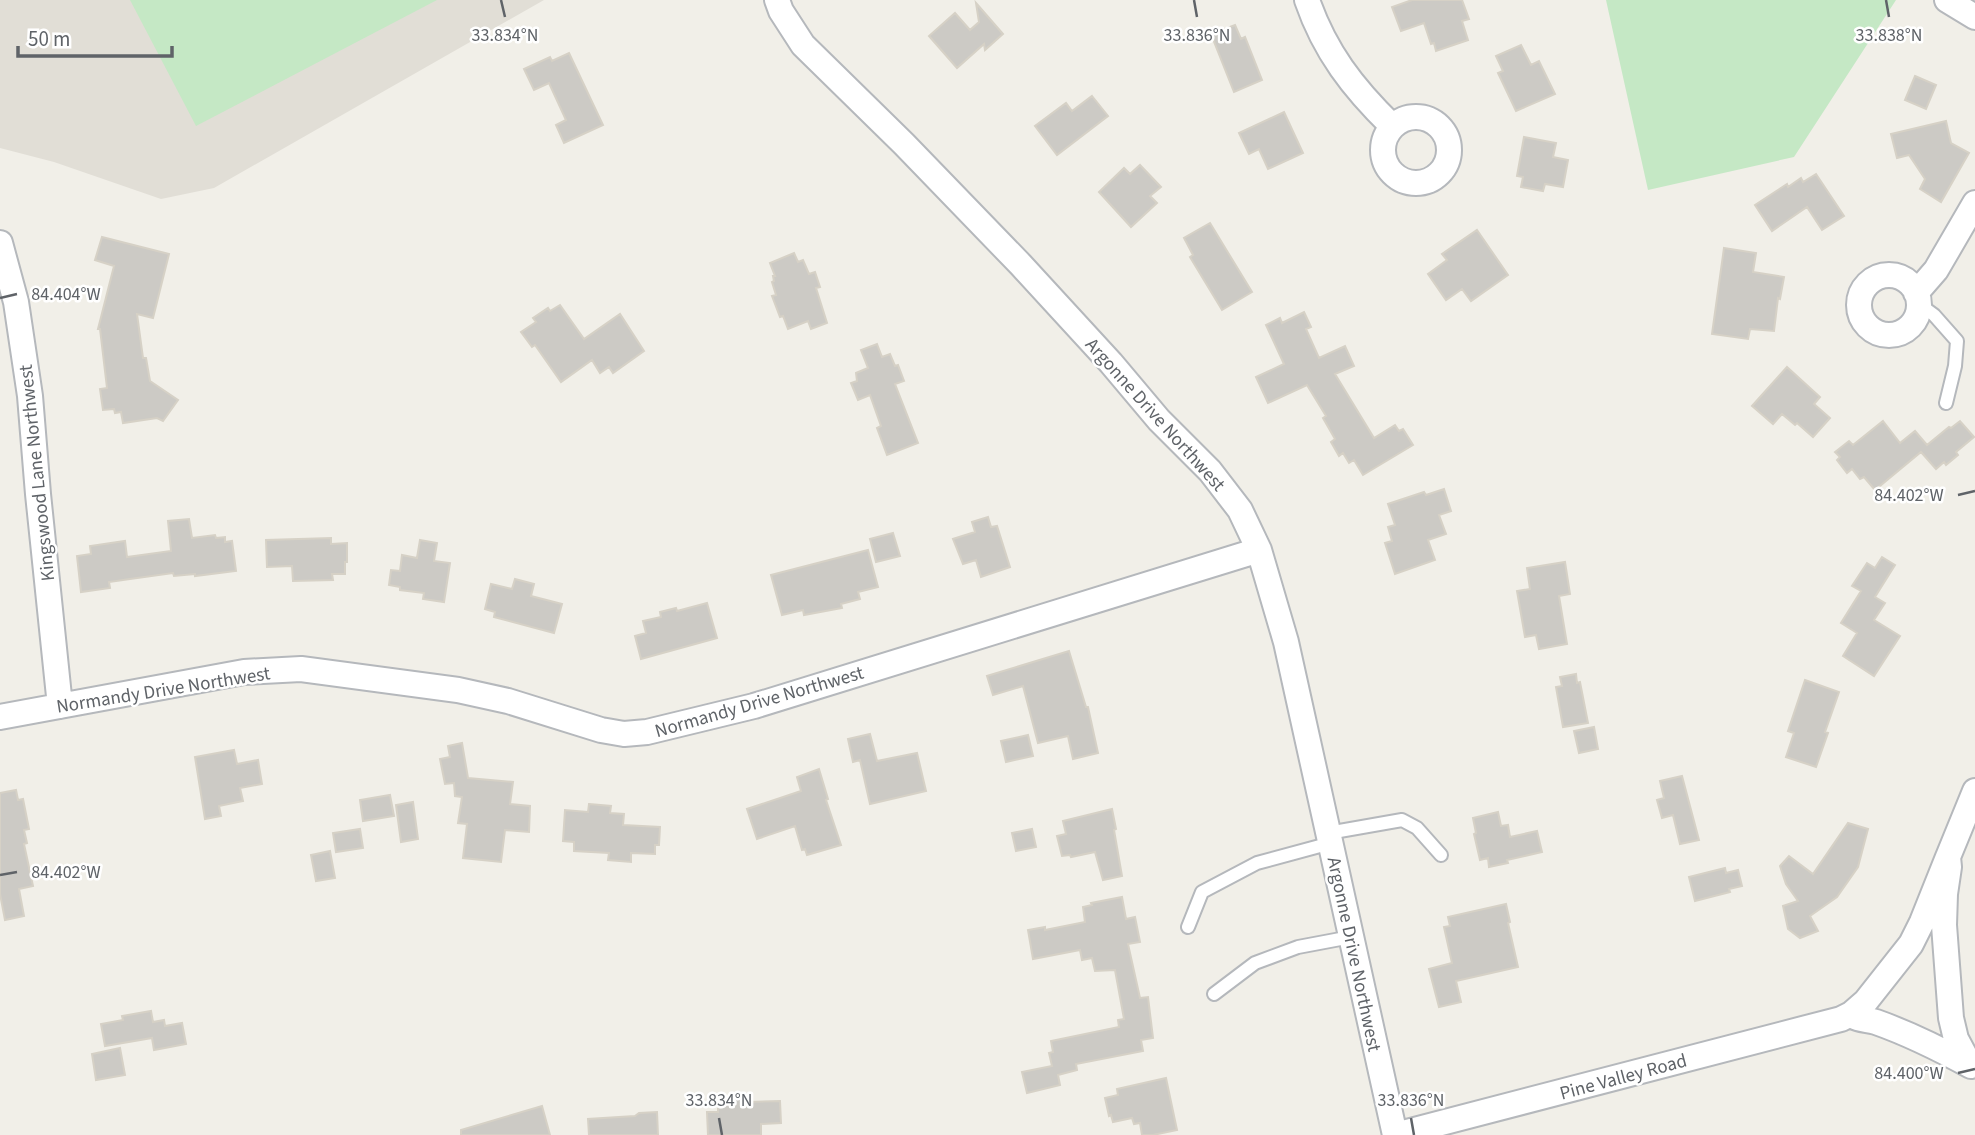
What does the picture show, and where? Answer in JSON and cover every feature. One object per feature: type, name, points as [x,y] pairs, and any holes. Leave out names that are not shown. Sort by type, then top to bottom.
[{"type":"street","name":"Argonne Drive Northwest","points":[[777,0],[803,45],[1021,265],[1159,419],[1210,471],[1240,510],[1259,550],[1286,642],[1395,1135]]},
{"type":"street","points":[[1307,0],[1322,38],[1335,60],[1362,97],[1392,126]]},
{"type":"street","points":[[1947,0],[1975,17]]},
{"type":"street","points":[[1918,298],[1975,203]]},
{"type":"street","name":"Kingswood Lane Northwest","points":[[0,243],[16,302],[30,396],[60,706]]},
{"type":"street","name":"Normandy Drive Northwest","points":[[0,717],[244,672],[301,669],[458,690],[508,701],[601,730],[624,734],[647,732],[754,706],[1259,550]]},
{"type":"street","points":[[1973,1067],[1922,1039],[1872,1020],[1856,1019],[1851,1014],[1866,1001],[1911,944],[1975,791]]},
{"type":"street","points":[[1948,857],[1944,925],[1951,1018],[1956,1039],[1973,1067]]},
{"type":"street","name":"Pine Valley Road","points":[[1395,1135],[1842,1020],[1851,1014]]},
{"type":"lane","points":[[1918,298],[1957,341],[1955,366],[1946,403]]},
{"type":"lane","points":[[1188,927],[1202,891],[1257,863],[1329,838],[1402,820],[1417,828],[1441,855]]},
{"type":"lane","points":[[1214,994],[1255,963],[1298,947],[1351,937]]},
{"type":"shaded area","points":[[0,0],[544,0],[214,188],[161,199],[54,162],[0,148]]},
{"type":"green space","points":[[130,0],[437,0],[196,126]]},
{"type":"green space","points":[[1606,0],[1896,0],[1794,157],[1648,190]]},
{"type":"building","points":[[1412,0],[1462,0],[1469,19],[1462,21],[1468,40],[1436,51],[1424,23],[1401,31],[1392,7]]},
{"type":"building","points":[[976,3],[1003,34],[985,50],[984,44],[957,68],[929,36],[955,13],[970,30],[979,22]]},
{"type":"building","points":[[1235,25],[1241,39],[1245,37],[1262,80],[1234,92],[1211,34]]},
{"type":"building","points":[[1521,45],[1531,65],[1539,61],[1555,94],[1516,111],[1498,73],[1503,71],[1496,56]]},
{"type":"building","points":[[569,53],[603,125],[564,143],[556,125],[566,120],[549,83],[534,90],[524,69],[550,57],[552,61]]},
{"type":"building","points":[[1915,76],[1936,85],[1926,109],[1905,100]]},
{"type":"building","points":[[1092,96],[1108,116],[1057,155],[1035,126],[1066,103],[1072,111]]},
{"type":"building","points":[[1284,112],[1303,153],[1268,169],[1259,149],[1249,154],[1239,133]]},
{"type":"building","points":[[1946,121],[1951,143],[1969,153],[1941,202],[1920,189],[1925,179],[1909,155],[1897,158],[1891,134]]},
{"type":"building","points":[[1524,137],[1556,143],[1553,157],[1568,160],[1563,187],[1545,184],[1543,191],[1521,187],[1523,177],[1517,176]]},
{"type":"building","points":[[1140,165],[1161,187],[1150,196],[1157,203],[1131,227],[1099,192],[1124,168],[1130,174]]},
{"type":"building","points":[[1816,174],[1844,216],[1822,230],[1807,207],[1772,231],[1755,205],[1787,184],[1788,187],[1801,178],[1803,182]]},
{"type":"building","points":[[1210,223],[1252,292],[1222,310],[1190,257],[1193,255],[1184,238]]},
{"type":"building","points":[[1477,230],[1508,275],[1471,301],[1462,289],[1446,300],[1428,274],[1447,260],[1442,254]]},
{"type":"building","points":[[102,237],[169,254],[153,318],[137,314],[143,358],[146,358],[150,381],[178,400],[163,421],[157,418],[123,423],[121,412],[115,413],[114,409],[103,410],[100,389],[107,388],[98,329],[114,266],[95,260]]},
{"type":"building","points":[[1724,248],[1756,253],[1753,272],[1784,277],[1774,331],[1750,329],[1748,339],[1712,334]]},
{"type":"building","points":[[794,253],[798,262],[803,260],[809,274],[815,272],[820,287],[816,288],[827,323],[811,329],[808,321],[788,329],[772,296],[776,295],[772,282],[775,276],[770,263]]},
{"type":"building","points":[[560,305],[584,339],[620,314],[644,351],[613,373],[609,367],[600,373],[592,360],[561,382],[535,345],[532,347],[521,332],[536,322],[533,318],[548,308],[550,311]]},
{"type":"building","points":[[1304,312],[1311,327],[1306,329],[1319,358],[1345,346],[1354,366],[1335,374],[1374,438],[1395,425],[1399,431],[1403,429],[1413,445],[1363,475],[1354,460],[1349,463],[1343,453],[1339,456],[1331,442],[1335,439],[1323,418],[1326,416],[1307,385],[1268,403],[1256,377],[1284,364],[1266,325],[1280,318],[1282,323]]},
{"type":"building","points":[[877,344],[882,357],[890,354],[895,366],[898,365],[904,381],[895,384],[918,443],[887,455],[877,428],[881,426],[870,395],[858,400],[851,383],[857,381],[856,373],[868,368],[861,350]]},
{"type":"building","points":[[1787,367],[1820,397],[1814,404],[1830,418],[1813,437],[1782,414],[1773,424],[1752,406]]},
{"type":"building","points":[[1883,421],[1900,443],[1915,431],[1927,445],[1960,421],[1974,437],[1956,452],[1958,455],[1936,469],[1921,452],[1875,490],[1864,477],[1860,479],[1852,469],[1847,473],[1837,460],[1840,457],[1835,452],[1849,441],[1853,445]]},
{"type":"building","points":[[1444,489],[1451,511],[1439,515],[1446,534],[1428,540],[1435,560],[1395,574],[1385,543],[1392,541],[1388,527],[1395,525],[1388,504],[1424,492],[1426,495]]},
{"type":"building","points":[[988,517],[991,527],[997,526],[1010,567],[981,577],[976,560],[963,564],[953,539],[975,532],[972,522]]},
{"type":"building","points":[[189,519],[192,538],[215,535],[216,538],[225,537],[225,542],[232,541],[236,571],[195,576],[174,576],[173,573],[109,582],[110,588],[81,592],[77,556],[91,554],[90,546],[125,541],[127,557],[171,551],[168,521]]},
{"type":"building","points":[[893,533],[900,556],[876,562],[870,539]]},
{"type":"building","points":[[331,538],[331,544],[347,543],[345,574],[332,574],[333,580],[293,581],[292,566],[267,567],[266,540]]},
{"type":"building","points":[[420,540],[437,543],[434,561],[450,563],[444,602],[423,599],[424,593],[400,590],[400,587],[389,585],[391,570],[400,571],[402,555],[417,558]]},
{"type":"building","points":[[868,550],[878,587],[858,592],[860,599],[841,604],[842,608],[804,615],[803,610],[782,615],[771,575]]},
{"type":"building","points":[[1882,557],[1895,565],[1875,597],[1885,603],[1874,620],[1900,636],[1874,676],[1843,656],[1857,633],[1841,623],[1861,591],[1852,586],[1867,563],[1875,568]]},
{"type":"building","points":[[1565,562],[1570,594],[1559,596],[1567,644],[1539,649],[1536,635],[1525,637],[1517,591],[1530,589],[1527,568]]},
{"type":"building","points":[[515,579],[534,584],[531,596],[562,604],[554,633],[494,617],[495,612],[485,609],[491,584],[512,589]]},
{"type":"building","points":[[707,603],[717,638],[641,659],[635,636],[646,633],[643,621],[661,617],[660,612],[676,608],[677,611]]},
{"type":"building","points":[[1069,651],[1088,707],[1098,753],[1073,759],[1068,736],[1038,743],[1023,686],[993,695],[987,676]]},
{"type":"building","points":[[1576,674],[1588,723],[1563,727],[1556,687],[1562,686],[1560,677]]},
{"type":"building","points":[[1805,680],[1839,692],[1816,767],[1786,757],[1794,733],[1788,731]]},
{"type":"building","points":[[1594,727],[1598,749],[1579,753],[1574,731]]},
{"type":"building","points":[[870,734],[877,761],[917,753],[926,791],[870,804],[860,760],[853,762],[848,739]]},
{"type":"building","points":[[1028,735],[1033,756],[1006,762],[1001,741]]},
{"type":"building","points":[[462,743],[468,778],[513,782],[510,804],[530,806],[529,832],[505,830],[501,862],[463,858],[467,824],[458,823],[462,797],[455,796],[454,783],[445,784],[440,759],[450,757],[448,746]]},
{"type":"building","points":[[234,750],[237,764],[258,760],[262,784],[240,788],[243,801],[219,806],[221,816],[205,819],[195,757]]},
{"type":"building","points":[[819,769],[841,845],[807,855],[805,849],[802,850],[795,826],[757,839],[747,809],[801,791],[797,777]]},
{"type":"building","points":[[1682,776],[1699,840],[1680,844],[1673,815],[1662,818],[1657,800],[1664,798],[1660,781]]},
{"type":"building","points":[[16,790],[18,800],[23,799],[29,829],[24,830],[27,843],[24,844],[33,886],[19,889],[24,916],[5,920],[0,894],[0,793]]},
{"type":"building","points":[[390,795],[394,816],[363,821],[360,800]]},
{"type":"building","points":[[413,802],[418,839],[401,842],[396,805]]},
{"type":"building","points":[[589,804],[611,806],[610,813],[624,814],[623,825],[660,827],[659,845],[655,845],[655,854],[631,853],[631,862],[608,860],[609,853],[574,851],[574,842],[563,841],[565,810],[588,812]]},
{"type":"building","points":[[1112,809],[1122,876],[1103,880],[1095,852],[1062,856],[1057,836],[1066,834],[1063,821]]},
{"type":"building","points":[[1498,812],[1501,826],[1508,825],[1510,837],[1537,831],[1542,852],[1489,867],[1488,858],[1480,860],[1473,818]]},
{"type":"building","points":[[1848,823],[1868,829],[1858,867],[1837,897],[1810,916],[1818,931],[1800,938],[1788,929],[1783,906],[1798,901],[1786,884],[1780,866],[1789,856],[1813,874]]},
{"type":"building","points":[[360,829],[363,848],[336,852],[333,833]]},
{"type":"building","points":[[1032,829],[1036,847],[1016,851],[1012,833]]},
{"type":"building","points":[[330,851],[335,878],[316,881],[311,855]]},
{"type":"building","points":[[1725,868],[1726,873],[1738,870],[1742,886],[1695,901],[1689,877]]},
{"type":"building","points":[[1122,897],[1126,919],[1135,917],[1140,942],[1128,944],[1140,998],[1148,997],[1153,1038],[1141,1040],[1143,1051],[1076,1064],[1077,1070],[1058,1075],[1060,1085],[1027,1093],[1022,1072],[1052,1066],[1049,1053],[1053,1052],[1051,1041],[1119,1027],[1118,1020],[1124,1019],[1115,970],[1095,971],[1092,958],[1082,960],[1080,950],[1033,959],[1028,930],[1045,927],[1045,930],[1085,922],[1083,907]]},
{"type":"building","points":[[1506,904],[1518,967],[1456,981],[1461,1002],[1439,1007],[1429,969],[1452,963],[1444,927],[1450,926],[1448,917]]},
{"type":"building","points":[[151,1011],[153,1022],[164,1020],[165,1026],[182,1023],[186,1044],[154,1050],[152,1038],[105,1046],[101,1024],[123,1020],[122,1016]]},
{"type":"building","points":[[120,1048],[125,1075],[96,1080],[92,1054]]},
{"type":"building","points":[[1166,1078],[1177,1130],[1142,1135],[1140,1123],[1134,1124],[1132,1118],[1113,1122],[1105,1098],[1118,1095],[1117,1089]]},
{"type":"building","points":[[747,1098],[747,1102],[780,1101],[781,1123],[761,1124],[761,1135],[708,1135],[707,1112],[718,1112],[718,1099]]},
{"type":"building","points":[[542,1106],[550,1135],[461,1135],[461,1130]]},
{"type":"building","points":[[657,1112],[658,1135],[589,1135],[588,1119]]}]
